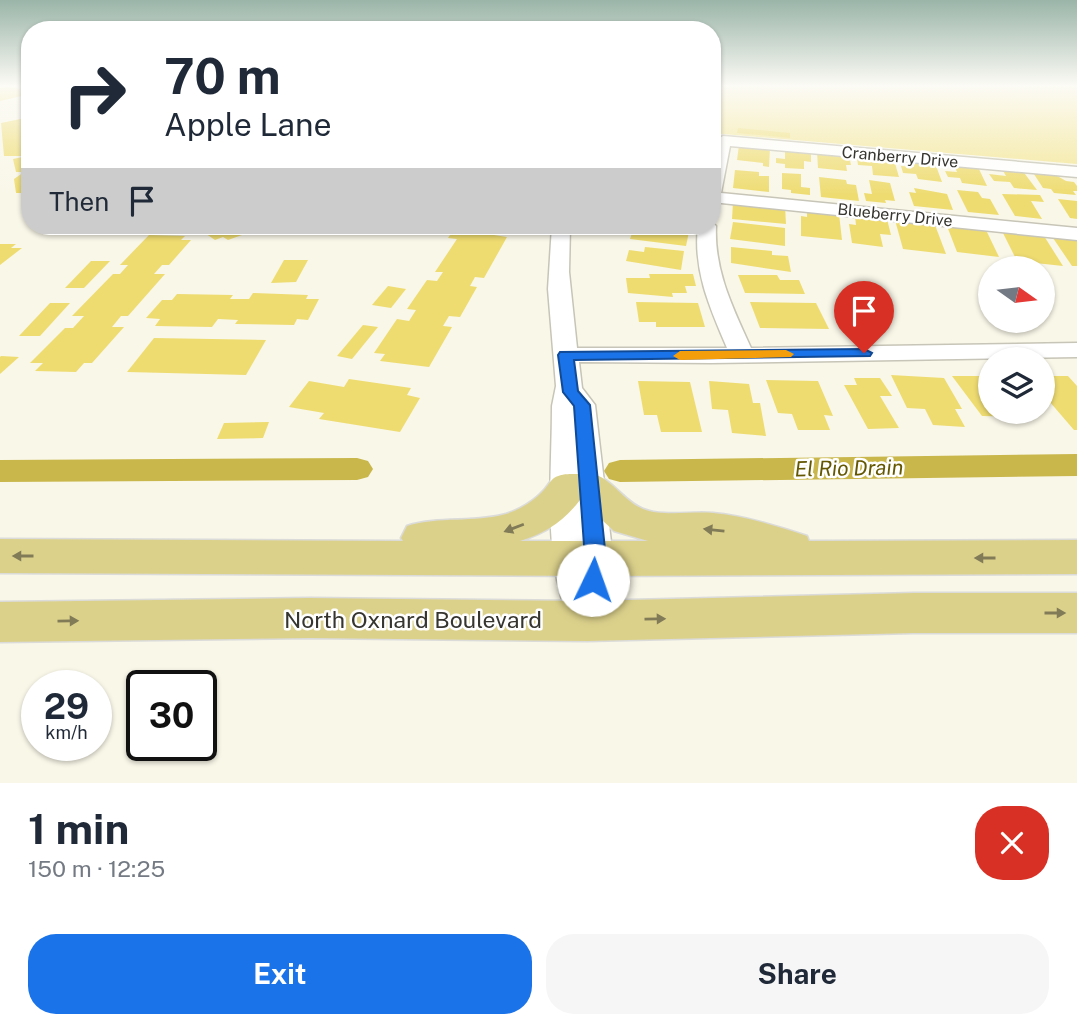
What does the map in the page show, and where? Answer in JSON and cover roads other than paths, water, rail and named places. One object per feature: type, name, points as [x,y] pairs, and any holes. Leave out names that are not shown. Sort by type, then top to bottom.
[{"type":"main road","points":[[140,555],[508,532],[541,515],[579,488],[628,520],[653,527],[715,529],[762,538],[828,559]]},
{"type":"main road","points":[[0,556],[582,559],[1077,557]]},
{"type":"main road","name":"North Oxnard Boulevard","points":[[0,622],[310,618],[587,621],[914,613],[1077,613]]},
{"type":"street","name":"Cranberry Drive","points":[[721,151],[723,141],[1077,172]]},
{"type":"street","name":"Blueberry Drive","points":[[721,196],[1077,234]]},
{"type":"street","points":[[560,235],[566,355],[571,392],[582,405],[579,488],[587,621]]},
{"type":"street","points":[[707,235],[706,260],[713,286],[742,355]]},
{"type":"street","points":[[566,355],[1077,350]]},
{"type":"waterway","name":"El Rio Drain","points":[[620,471],[1077,465]]},
{"type":"waterway","points":[[0,471],[357,469]]}]
